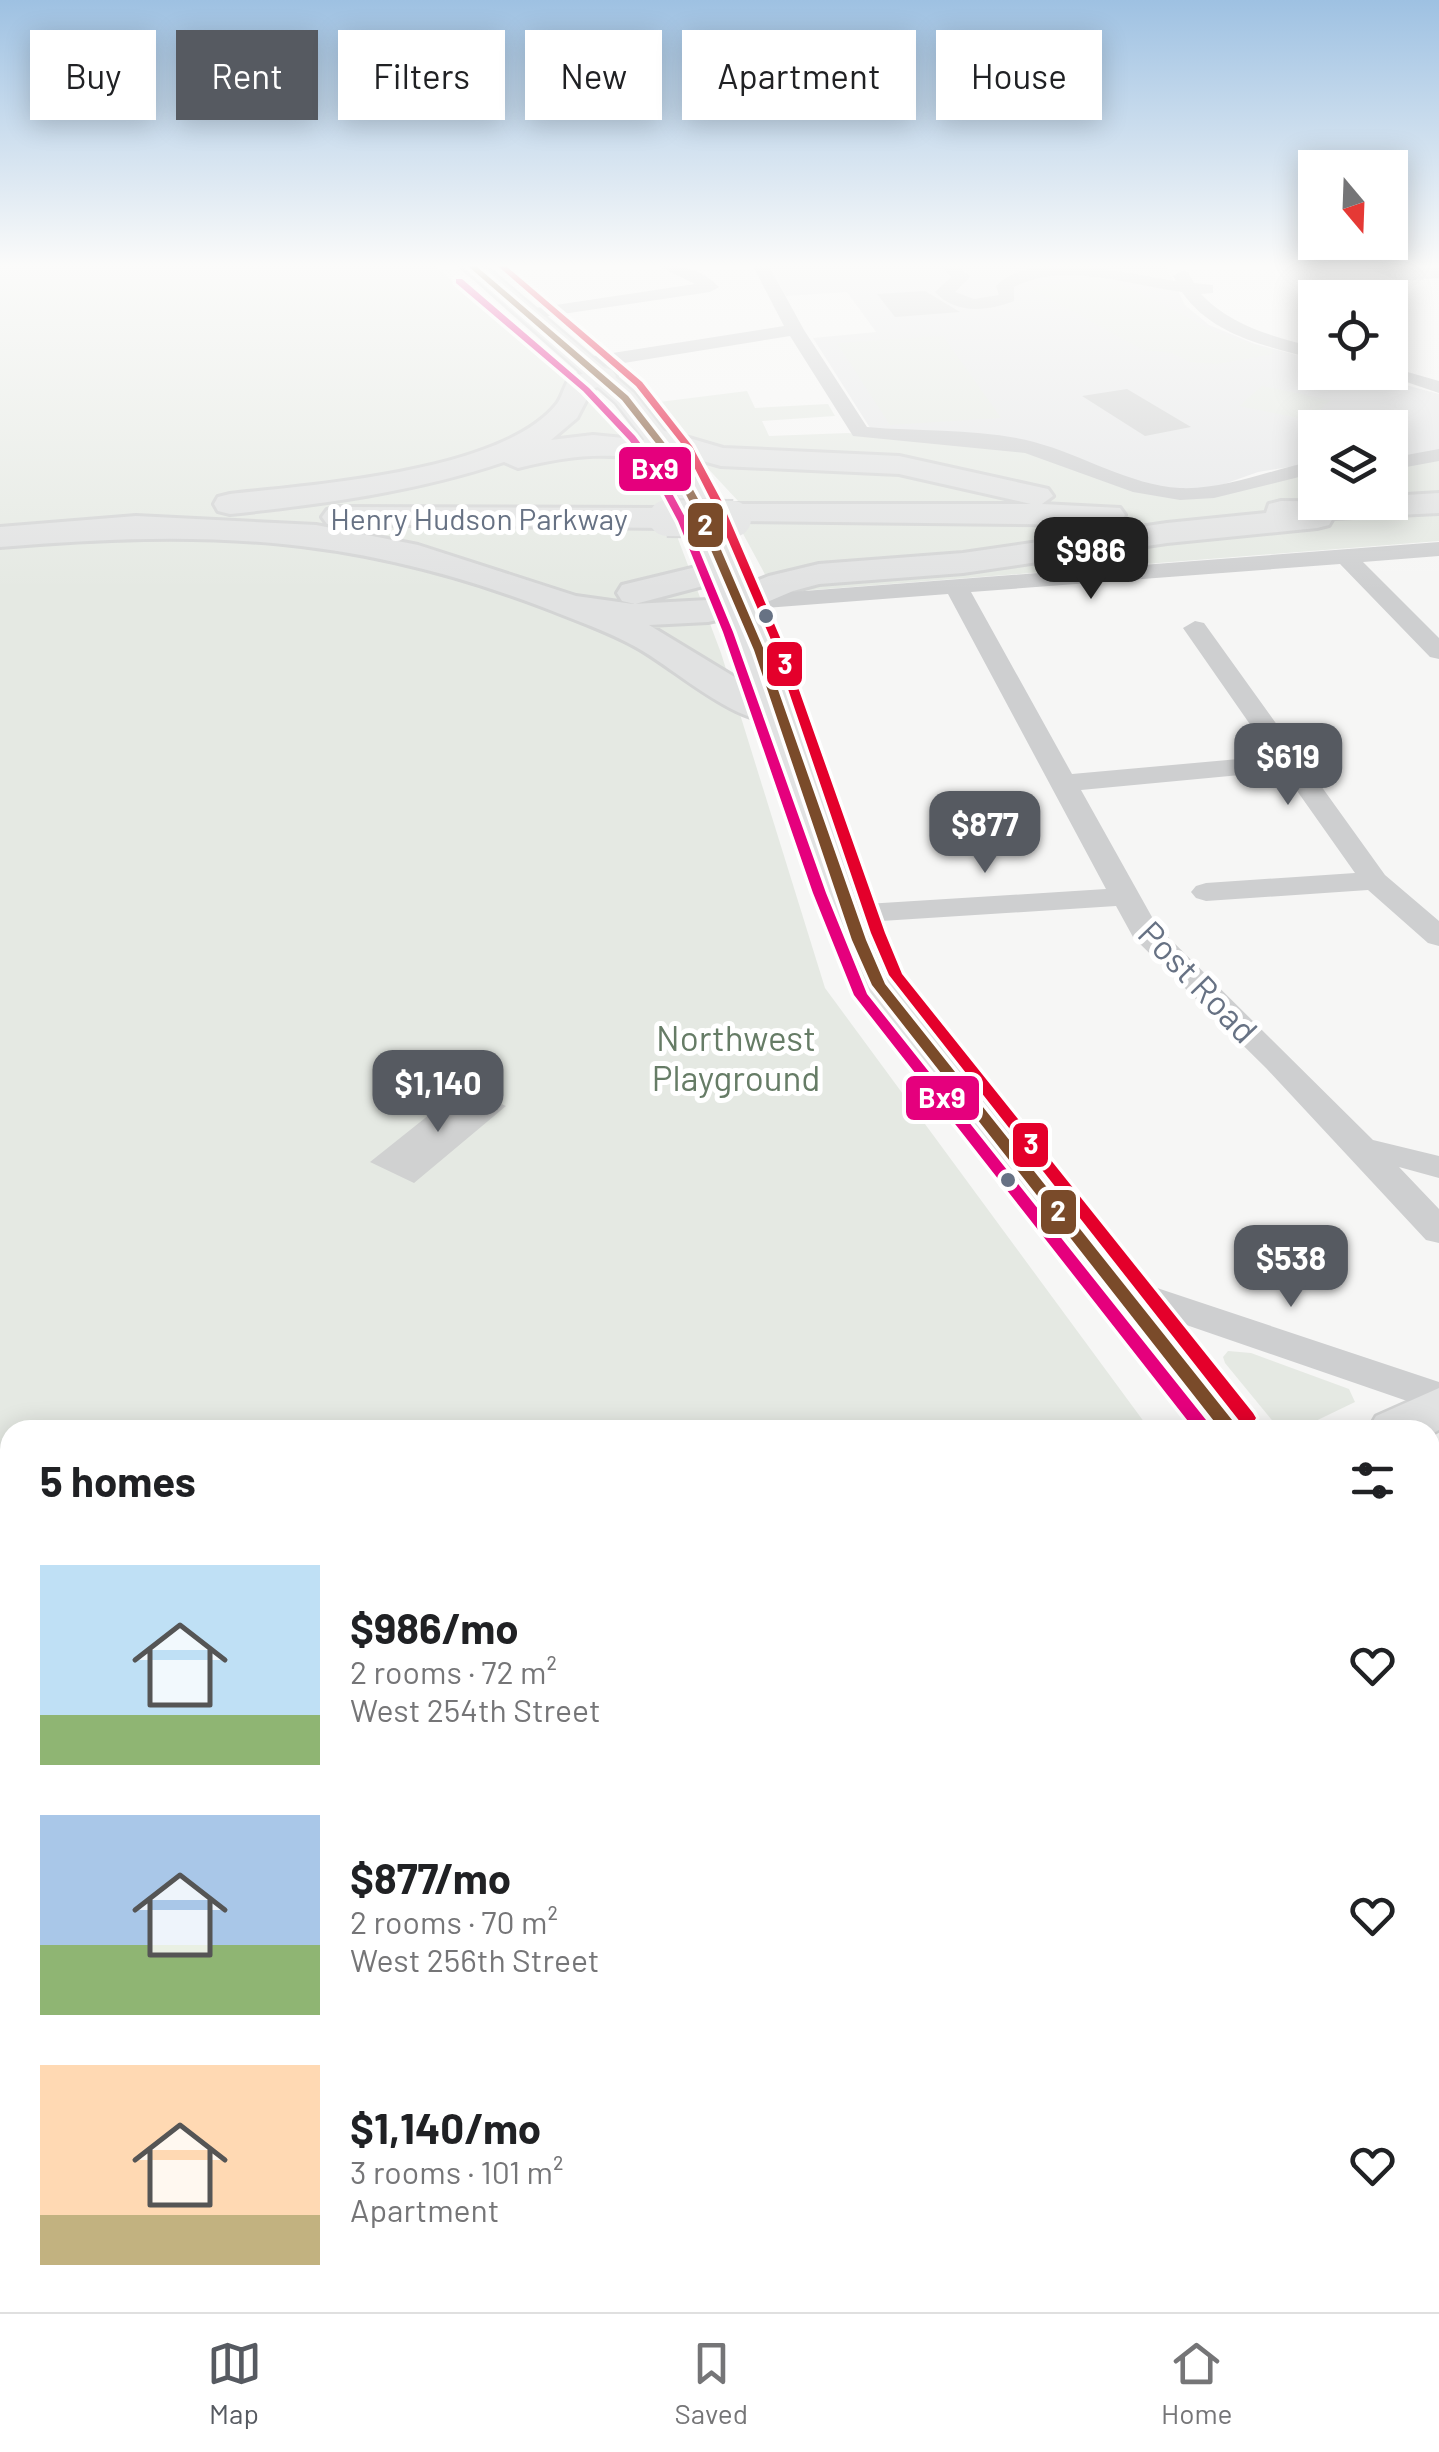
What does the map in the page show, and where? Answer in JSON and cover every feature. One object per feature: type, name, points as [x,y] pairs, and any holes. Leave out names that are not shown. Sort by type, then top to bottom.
[{"type":"highway","points":[[486,456],[554,424],[591,374]]},
{"type":"highway","points":[[107,522],[356,490],[422,476],[544,440],[659,440],[730,459],[887,464],[933,470],[1074,504],[1217,513]]},
{"type":"highway","points":[[625,509],[519,498],[500,490],[495,478],[502,468],[522,457],[571,445],[659,440]]},
{"type":"highway","name":"Henry Hudson Parkway","points":[[732,515],[1217,513],[1439,502]]},
{"type":"highway","name":"Henry Hudson Parkway","points":[[0,537],[107,522],[320,508],[625,509],[666,514]]},
{"type":"highway","name":"Henry Hudson Parkway","points":[[1408,514],[1439,512]]},
{"type":"highway","points":[[666,514],[552,528],[523,540],[515,556],[528,570],[557,582],[612,593],[780,583],[819,574],[981,561],[1168,533],[1298,520]]},
{"type":"highway","name":"Henry Hudson Parkway","points":[[0,524],[666,514],[1068,524],[1298,518]]},
{"type":"highway","points":[[107,522],[346,540],[482,575],[567,605],[663,646],[749,705],[783,714]]},
{"type":"highway","points":[[567,605],[642,615],[708,611],[732,586]]},
{"type":"main road","points":[[599,374],[659,440],[732,586],[783,714],[867,960],[889,999],[1223,1420]]},
{"type":"main road","points":[[1414,1420],[1439,1407]]},
{"type":"street","points":[[824,374],[860,432],[956,436],[1025,446],[1138,486],[1176,494],[1210,492],[1298,471]]},
{"type":"street","points":[[1408,378],[1439,387]]},
{"type":"street","points":[[1408,461],[1439,455]]},
{"type":"street","points":[[732,586],[956,586],[1158,578],[1439,548]]},
{"type":"street","points":[[1344,556],[1439,652]]},
{"type":"street","name":"Post Road","points":[[956,586],[1144,931],[1278,1061],[1439,1231]]},
{"type":"street","points":[[1195,628],[1375,881],[1439,937]]},
{"type":"street","points":[[1064,782],[1291,762]]},
{"type":"street","points":[[1206,892],[1375,881]]},
{"type":"street","points":[[850,914],[1124,897]]},
{"type":"street","points":[[1363,1152],[1380,1152],[1439,1167]]},
{"type":"street","points":[[1121,1289],[1439,1397]]},
{"type":"shaded area","points":[[836,374],[1298,374],[1298,390],[1408,390],[1408,386],[1439,394],[1439,451],[1408,455],[1408,410],[1298,410],[1298,466],[1258,472],[1213,488],[1165,490],[872,431]]},
{"type":"green space","name":"Northwest Playground","points":[[0,374],[562,374],[605,410],[660,491],[721,653],[825,988],[1143,1420],[0,1420]]},
{"type":"green space","points":[[857,374],[970,374],[1001,418],[890,425]]},
{"type":"green space","points":[[1262,386],[1331,400],[1320,410],[1298,410],[1298,418],[1239,406]]},
{"type":"green space","points":[[747,391],[755,408],[828,404],[835,416],[762,421],[769,436],[848,433],[1021,449],[1180,496],[1298,473],[1298,520],[1408,520],[1408,463],[1439,458],[1439,541],[775,593],[741,530],[739,502],[700,460],[659,402]]},
{"type":"green space","points":[[1228,1351],[1251,1353],[1349,1389],[1355,1402],[1318,1420],[1272,1420],[1223,1357]]},
{"type":"building","points":[[1127,389],[1191,427],[1145,436],[1082,396]]},
{"type":"building","points":[[464,1087],[506,1106],[414,1183],[370,1162]]},
{"type":"transit line","name":"Bx9","points":[[569,374],[632,438],[652,464],[682,521],[728,632],[819,893],[861,995],[1197,1420]]},
{"type":"transit line","name":"2","points":[[597,374],[625,398],[670,455],[698,508],[759,650],[859,940],[879,985],[1223,1420]]},
{"type":"transit line","name":"3","points":[[627,374],[688,446],[716,500],[777,642],[896,975],[1247,1418]]}]
